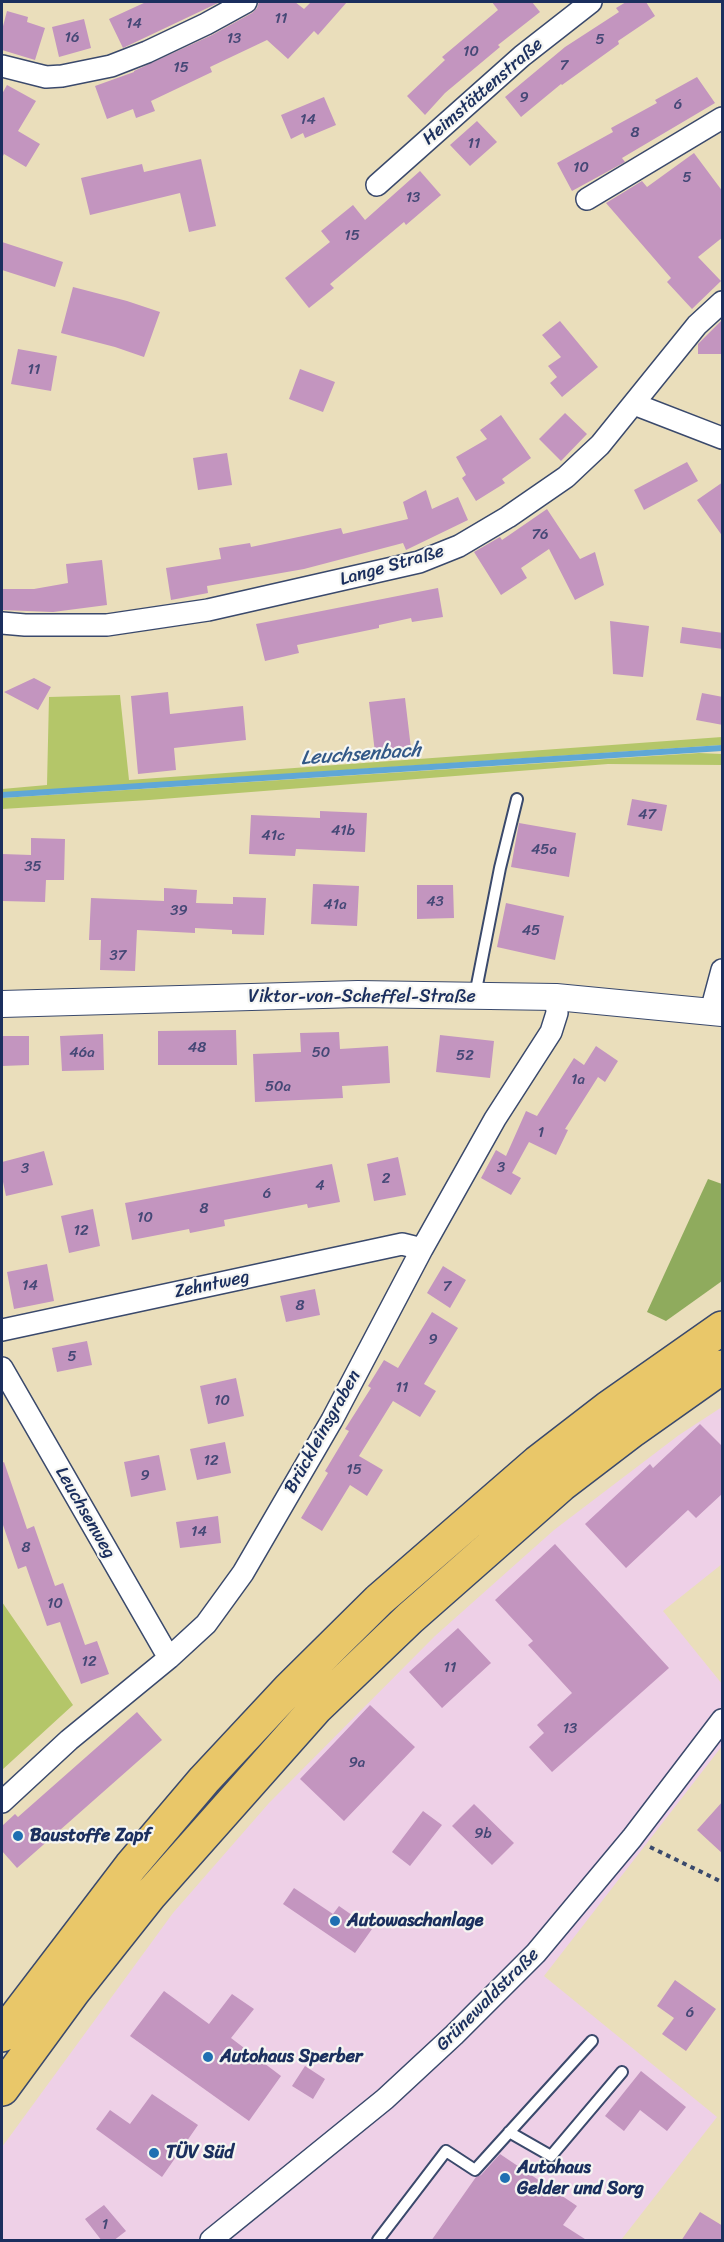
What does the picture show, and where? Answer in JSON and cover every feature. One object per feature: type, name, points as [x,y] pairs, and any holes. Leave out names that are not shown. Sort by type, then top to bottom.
[{"type":"highway","points":[[2,2035],[131,1866],[204,1780],[289,1689],[380,1600],[538,1462],[608,1408],[723,1328]]},
{"type":"highway","points":[[2,2090],[73,1992],[150,1895],[316,1708],[410,1618],[561,1485],[633,1430],[723,1367]]},
{"type":"street","points":[[2,66],[46,77],[111,66],[167,43],[246,2]]},
{"type":"street","name":"Heimstättenstraße","points":[[377,185],[522,56],[591,2]]},
{"type":"street","points":[[586,199],[723,118]]},
{"type":"street","name":"Lange Straße","points":[[2,623],[25,626],[107,625],[208,610],[419,562],[459,546],[566,477],[600,446],[697,325],[723,302]]},
{"type":"street","points":[[633,404],[723,438]]},
{"type":"street","points":[[717,1012],[723,970]]},
{"type":"street","name":"Viktor-von-Scheffel-Straße","points":[[2,1004],[358,994],[556,997],[717,1012]]},
{"type":"street","name":"Brückleinsgraben","points":[[2,1802],[69,1740],[169,1658],[206,1624],[243,1573],[332,1420],[422,1249],[495,1119],[551,1032],[557,1013],[556,997]]},
{"type":"street","name":"Zehntweg","points":[[2,1330],[402,1244],[422,1249]]},
{"type":"street","name":"Leuchsenweg","points":[[2,1368],[169,1658]]},
{"type":"street","name":"Grünewaldstraße","points":[[211,2241],[385,2099],[454,2035],[536,1953],[632,1838],[723,1720]]},
{"type":"lane","points":[[474,996],[500,868],[517,799]]},
{"type":"lane","points":[[378,2241],[446,2151],[475,2170],[592,2041]]},
{"type":"lane","points":[[509,2132],[551,2156],[622,2072]]},
{"type":"path","points":[[632,1838],[723,1882]]},
{"type":"shaded area","points":[[722,1407],[722,1564],[663,1611],[722,1684],[722,1746],[544,1976],[717,2117],[621,2240],[2,2240],[2,2147],[173,1913],[269,1803],[435,1636],[554,1530],[679,1435]]},
{"type":"green space","points":[[120,695],[129,780],[722,737],[722,745],[2,793],[2,789],[47,785],[49,697]]},
{"type":"green space","points":[[699,753],[722,754],[722,765],[608,764],[149,800],[2,809],[2,798]]},
{"type":"green space","points":[[708,1179],[722,1184],[722,1281],[666,1321],[647,1312]]},
{"type":"green space","points":[[2,1602],[73,1705],[2,1770]]},
{"type":"building","points":[[146,2],[220,2],[123,48],[109,19]]},
{"type":"building","points":[[259,2],[295,2],[304,9],[311,2],[347,2],[318,35],[314,31],[288,59],[267,40],[210,67],[212,72],[151,101],[155,111],[136,118],[133,109],[107,119],[95,86],[134,72],[212,35],[252,13]]},
{"type":"building","points":[[492,2],[532,2],[540,12],[498,45],[500,47],[445,93],[425,115],[407,96],[445,60],[442,57],[498,10]]},
{"type":"building","points":[[626,2],[646,2],[655,16],[618,41],[619,44],[561,84],[521,117],[505,97],[565,47],[619,12],[616,8]]},
{"type":"building","points":[[7,11],[28,17],[27,22],[45,28],[35,60],[2,50],[2,30]]},
{"type":"building","points":[[84,19],[91,48],[59,57],[52,27]]},
{"type":"building","points":[[697,77],[715,103],[622,158],[625,162],[572,191],[557,163],[613,132],[611,128],[657,103],[655,100]]},
{"type":"building","points":[[7,85],[36,101],[18,131],[40,144],[26,167],[4,154],[2,158],[2,94]]},
{"type":"building","points":[[324,97],[336,125],[305,138],[303,133],[291,139],[281,115]]},
{"type":"building","points":[[477,121],[497,142],[470,166],[450,145]]},
{"type":"building","points":[[694,153],[723,192],[723,237],[698,257],[721,281],[692,309],[667,282],[671,278],[606,203],[642,181],[647,187]]},
{"type":"building","points":[[201,159],[216,226],[189,232],[180,193],[90,215],[81,178],[142,164],[144,172]]},
{"type":"building","points":[[420,171],[441,195],[406,225],[404,222],[330,284],[334,288],[309,308],[285,278],[330,242],[321,231],[353,205],[365,220]]},
{"type":"building","points":[[2,242],[63,262],[55,287],[2,270]]},
{"type":"building","points":[[73,287],[160,312],[144,357],[61,333]]},
{"type":"building","points":[[723,319],[723,354],[698,354],[698,344]]},
{"type":"building","points":[[560,321],[598,367],[562,397],[550,383],[557,377],[548,366],[561,357],[542,335]]},
{"type":"building","points":[[18,349],[57,356],[51,391],[11,384]]},
{"type":"building","points":[[300,369],[335,382],[323,412],[289,399]]},
{"type":"building","points":[[565,413],[587,434],[561,461],[539,439]]},
{"type":"building","points":[[501,415],[531,458],[502,479],[505,483],[476,501],[462,478],[466,475],[456,457],[487,439],[480,430]]},
{"type":"building","points":[[227,453],[232,485],[198,490],[193,458]]},
{"type":"building","points":[[687,462],[698,481],[644,510],[634,490]]},
{"type":"building","points":[[723,482],[723,537],[697,500]]},
{"type":"building","points":[[426,490],[432,509],[458,497],[468,520],[406,550],[403,543],[304,569],[207,586],[208,593],[171,600],[166,568],[221,559],[219,548],[250,543],[251,547],[341,528],[343,534],[408,519],[403,502]]},
{"type":"building","points":[[547,509],[580,559],[595,552],[604,585],[575,600],[549,549],[521,568],[527,578],[501,595],[474,552],[500,537],[502,540]]},
{"type":"building","points":[[102,560],[107,605],[53,612],[2,610],[2,589],[34,589],[68,583],[66,564]]},
{"type":"building","points":[[438,588],[443,617],[412,622],[411,618],[379,625],[379,628],[297,645],[299,653],[265,661],[256,624]]},
{"type":"building","points":[[610,621],[649,626],[643,677],[613,674]]},
{"type":"building","points":[[682,627],[723,633],[723,649],[680,643]]},
{"type":"building","points":[[34,678],[51,687],[38,710],[4,692]]},
{"type":"building","points":[[168,692],[170,714],[243,706],[246,740],[174,748],[176,770],[138,774],[131,696]]},
{"type":"building","points":[[702,693],[723,697],[723,725],[696,720]]},
{"type":"building","points":[[405,698],[412,757],[376,761],[369,702]]},
{"type":"building","points":[[632,799],[667,805],[662,831],[627,825]]},
{"type":"building","points":[[320,811],[367,813],[365,852],[296,849],[295,856],[249,854],[251,815],[320,818]]},
{"type":"building","points":[[519,823],[576,833],[569,877],[511,867]]},
{"type":"building","points":[[31,838],[65,839],[64,880],[46,880],[45,902],[2,901],[2,854],[31,855]]},
{"type":"building","points":[[313,884],[359,886],[357,926],[311,924]]},
{"type":"building","points":[[417,885],[453,885],[454,918],[417,919]]},
{"type":"building","points":[[164,888],[197,890],[196,903],[233,904],[233,897],[266,898],[264,935],[232,934],[232,930],[195,928],[195,933],[137,930],[135,971],[100,970],[101,940],[89,940],[91,898],[164,901]]},
{"type":"building","points":[[506,903],[564,916],[555,960],[497,947]]},
{"type":"building","points":[[236,1030],[237,1065],[158,1065],[158,1031]]},
{"type":"building","points":[[339,1032],[340,1049],[388,1046],[390,1083],[342,1086],[343,1098],[255,1102],[253,1054],[301,1052],[300,1033]]},
{"type":"building","points":[[103,1034],[104,1070],[62,1071],[60,1036]]},
{"type":"building","points":[[440,1035],[494,1041],[490,1078],[436,1072]]},
{"type":"building","points":[[2,1036],[29,1036],[29,1065],[2,1066]]},
{"type":"building","points":[[596,1046],[618,1061],[605,1082],[598,1077],[565,1129],[568,1130],[556,1155],[529,1142],[512,1173],[521,1178],[511,1195],[481,1178],[496,1150],[506,1156],[526,1111],[537,1116],[574,1058],[584,1065]]},
{"type":"building","points":[[44,1151],[53,1185],[6,1196],[2,1162]]},
{"type":"building","points":[[398,1157],[406,1195],[374,1201],[367,1164]]},
{"type":"building","points":[[332,1164],[340,1202],[308,1208],[307,1204],[224,1220],[225,1226],[190,1233],[189,1229],[132,1240],[125,1203]]},
{"type":"building","points":[[93,1209],[100,1246],[69,1253],[61,1216]]},
{"type":"building","points":[[47,1264],[54,1301],[14,1309],[7,1272]]},
{"type":"building","points":[[443,1266],[466,1280],[450,1308],[427,1293]]},
{"type":"building","points":[[315,1289],[320,1315],[286,1322],[280,1296]]},
{"type":"building","points":[[432,1312],[458,1328],[424,1384],[436,1391],[420,1417],[393,1401],[359,1456],[383,1470],[367,1496],[350,1485],[322,1531],[301,1518],[328,1473],[325,1471],[349,1431],[345,1429],[371,1388],[368,1386],[384,1360],[398,1368]]},
{"type":"building","points":[[87,1341],[92,1365],[57,1372],[52,1348]]},
{"type":"building","points":[[236,1378],[244,1416],[208,1424],[200,1386]]},
{"type":"building","points":[[700,1424],[723,1447],[723,1493],[696,1518],[688,1510],[626,1568],[585,1524],[650,1464],[653,1468]]},
{"type":"building","points":[[225,1442],[231,1473],[197,1480],[190,1449]]},
{"type":"building","points":[[159,1455],[166,1490],[131,1497],[124,1462]]},
{"type":"building","points":[[4,1462],[27,1529],[34,1526],[55,1586],[63,1583],[85,1645],[97,1641],[109,1674],[81,1684],[60,1622],[47,1626],[26,1566],[18,1569],[2,1522],[2,1463]]},
{"type":"building","points":[[218,1516],[221,1543],[180,1548],[176,1522]]},
{"type":"building","points":[[555,1544],[669,1668],[552,1772],[529,1747],[544,1733],[537,1725],[572,1693],[528,1645],[533,1641],[495,1600]]},
{"type":"building","points":[[458,1628],[491,1663],[442,1708],[409,1672]]},
{"type":"building","points":[[370,1705],[415,1747],[344,1821],[300,1779]]},
{"type":"building","points":[[137,1712],[162,1740],[17,1868],[2,1851],[2,1826],[15,1814],[18,1817]]},
{"type":"building","points":[[723,1801],[723,1854],[697,1830]]},
{"type":"building","points":[[474,1804],[514,1843],[492,1865],[452,1826]]},
{"type":"building","points":[[423,1811],[442,1825],[410,1866],[392,1852]]},
{"type":"building","name":"Autowaschanlage","points":[[294,1888],[333,1914],[339,1906],[372,1929],[355,1953],[283,1904]]},
{"type":"building","points":[[675,1980],[716,2009],[686,2051],[662,2034],[674,2018],[657,2006]]},
{"type":"building","name":"Autohaus Sperber","points":[[164,1991],[209,2024],[232,1994],[254,2009],[231,2038],[281,2076],[249,2121],[130,2036]]},
{"type":"building","points":[[305,2066],[325,2079],[313,2099],[292,2086]]},
{"type":"building","points":[[641,2071],[686,2107],[667,2131],[640,2110],[624,2131],[605,2116]]},
{"type":"building","name":"TÜV Süd","points":[[152,2094],[198,2125],[162,2177],[96,2129],[110,2110],[130,2124]]},
{"type":"building","name":"Autohaus Gelder und Sorg","points":[[500,2154],[577,2206],[563,2225],[588,2241],[431,2241],[476,2177],[481,2175]]},
{"type":"building","points":[[104,2205],[126,2231],[113,2241],[102,2241],[85,2219]]},
{"type":"building","points":[[700,2212],[723,2226],[723,2241],[681,2241]]},
{"type":"waterway","name":"Leuchsenbach","points":[[2,795],[722,748]]},
{"type":"place","name":"Baustoffe Zapf","points":[[18,1836]]},
{"type":"place","name":"Autowaschanlage","points":[[335,1921]]},
{"type":"place","name":"Autohaus Sperber","points":[[208,2057]]},
{"type":"place","name":"TÜV Süd","points":[[154,2153]]},
{"type":"place","name":"Autohaus Gelder und Sorg","points":[[505,2178]]}]
